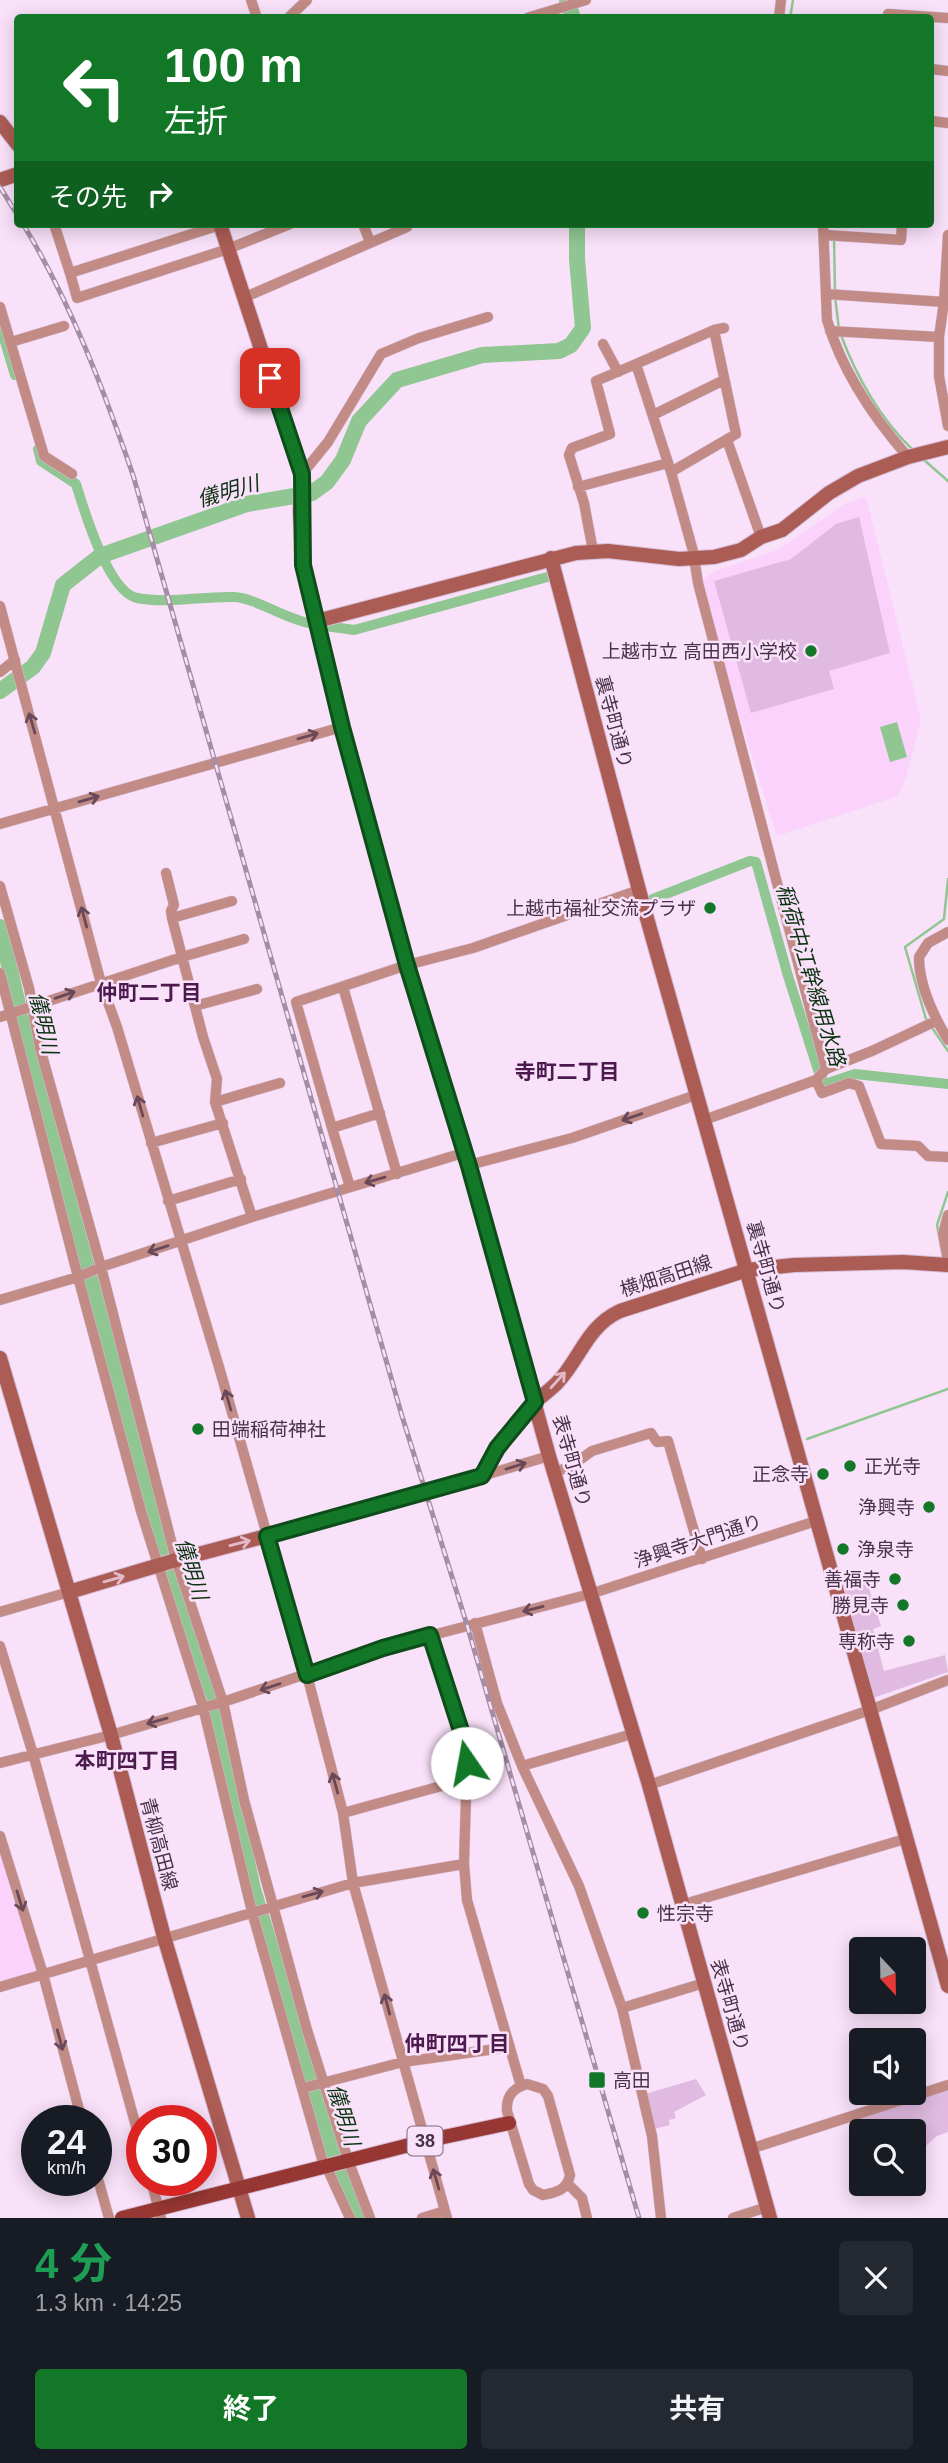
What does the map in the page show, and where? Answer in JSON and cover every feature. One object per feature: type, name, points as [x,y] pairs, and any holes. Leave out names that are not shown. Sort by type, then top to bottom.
[{"type":"main road","name":"38","points":[[122,2218],[160,2214],[239,2188],[425,2141],[509,2123]]},
{"type":"street","points":[[292,14],[307,0]]},
{"type":"street","points":[[539,14],[582,1]]},
{"type":"street","points":[[0,122],[14,138]]},
{"type":"street","points":[[58,228],[76,298],[228,248],[280,228]]},
{"type":"street","points":[[70,274],[211,228]]},
{"type":"street","points":[[221,228],[301,480]]},
{"type":"street","points":[[365,228],[370,242]]},
{"type":"street","points":[[243,298],[405,228]]},
{"type":"street","points":[[902,228],[901,240],[824,229],[827,320],[830,331],[843,363],[870,408],[908,457]]},
{"type":"street","points":[[948,234],[939,337],[939,376],[948,426]]},
{"type":"street","points":[[826,294],[944,302]]},
{"type":"street","points":[[0,307],[44,456],[72,474]]},
{"type":"street","points":[[301,480],[328,442],[381,354],[419,338],[488,317]]},
{"type":"street","points":[[11,342],[64,326]]},
{"type":"street","points":[[578,486],[670,468],[736,434],[724,380],[719,329],[596,381],[610,434],[572,448],[569,455],[593,551]]},
{"type":"street","points":[[830,331],[939,337]]},
{"type":"street","points":[[603,344],[618,372]]},
{"type":"street","points":[[636,364],[670,468],[693,551],[701,597],[826,1069]]},
{"type":"street","points":[[653,415],[724,380]]},
{"type":"street","points":[[727,440],[761,537]]},
{"type":"street","points":[[317,621],[551,558],[593,551],[693,559],[741,550],[761,537],[782,530],[847,481],[869,470],[948,447]]},
{"type":"street","name":"表寺町通り","points":[[301,480],[303,565],[342,727],[407,965],[466,1159],[549,1456],[649,1785],[769,2213]]},
{"type":"street","name":"裏寺町通り","points":[[551,558],[639,890],[948,1986]]},
{"type":"street","points":[[0,606],[101,983],[117,1027],[181,1241],[307,1675],[343,1813],[353,1883],[446,2214],[422,2218]]},
{"type":"street","points":[[0,657],[14,657]]},
{"type":"street","points":[[0,672],[14,657]]},
{"type":"street","points":[[0,824],[342,727]]},
{"type":"street","points":[[166,873],[174,905],[172,918],[217,1079],[215,1102],[252,1217]]},
{"type":"street","points":[[0,886],[40,1048],[102,1267],[175,1560],[221,1702],[270,1907],[323,2083],[334,2164],[370,2218]]},
{"type":"street","points":[[350,1187],[296,1002],[407,965],[472,948],[639,890]]},
{"type":"street","points":[[172,918],[232,901]]},
{"type":"street","points":[[946,1033],[936,1021],[921,978],[919,957],[928,943],[948,932]]},
{"type":"street","points":[[5,1015],[244,939]]},
{"type":"street","points":[[0,973],[5,1015],[158,1566],[203,1707],[252,1912],[305,2088],[334,2164],[350,2218]]},
{"type":"street","points":[[343,987],[397,1174]]},
{"type":"street","points":[[195,1006],[257,989]]},
{"type":"street","points":[[704,1120],[816,1080],[826,1069],[936,1021]]},
{"type":"street","points":[[816,1080],[822,1093],[849,1083],[859,1086],[881,1144],[918,1146],[928,1156],[948,1157]]},
{"type":"street","points":[[215,1102],[280,1083]]},
{"type":"street","points":[[0,1300],[350,1187],[397,1174],[572,1138],[696,1095]]},
{"type":"street","points":[[332,1128],[380,1113]]},
{"type":"street","points":[[150,1143],[223,1123]]},
{"type":"street","points":[[168,1201],[241,1179]]},
{"type":"street","points":[[948,1215],[943,1234],[948,1263]]},
{"type":"street","name":"横畑高田線","points":[[482,1476],[497,1448],[535,1402],[557,1383],[605,1318],[651,1300],[747,1270],[794,1265],[948,1263]]},
{"type":"street","name":"青柳高田線","points":[[0,1357],[111,1735],[164,1937],[248,2218]]},
{"type":"street","points":[[554,1472],[570,1467],[592,1451],[651,1433],[656,1442],[668,1441],[702,1559]]},
{"type":"street","points":[[0,1612],[175,1560],[549,1456]]},
{"type":"street","name":"浄興寺大門通り","points":[[0,1763],[111,1735],[221,1702],[383,1648],[590,1594],[817,1521]]},
{"type":"street","points":[[475,1623],[498,1703],[522,1766],[579,1885],[622,2008],[652,2136],[661,2218]]},
{"type":"street","points":[[430,1635],[464,1740],[467,1779],[464,1864],[467,1900],[522,2086]]},
{"type":"street","points":[[0,1646],[33,1754],[130,2105]]},
{"type":"street","points":[[649,1785],[870,1710],[948,1680]]},
{"type":"street","points":[[522,1766],[632,1734]]},
{"type":"street","points":[[343,1813],[467,1779]]},
{"type":"street","points":[[0,1836],[43,1974],[78,2105]]},
{"type":"street","points":[[681,1905],[905,1839]]},
{"type":"street","points":[[0,1987],[353,1883],[464,1864]]},
{"type":"street","points":[[622,2008],[704,1983]]},
{"type":"street","points":[[305,2088],[403,2062],[510,2047]]},
{"type":"street","points":[[536,2085],[543,2089],[548,2096],[570,2175],[568,2184],[557,2192],[543,2195],[533,2190],[509,2123],[506,2102],[512,2092],[522,2086],[536,2085]]},
{"type":"street","points":[[750,2149],[948,2085]]},
{"type":"street","points":[[568,2184],[582,2198],[587,2218]]},
{"type":"street","points":[[103,2196],[109,2218]]},
{"type":"street","points":[[155,2196],[160,2214]]},
{"type":"street","points":[[733,2218],[769,2213]]},
{"type":"shaded area","name":"上越市立 高田西小学校","points":[[866,497],[921,719],[906,778],[898,796],[777,836],[698,583],[715,571],[780,549],[846,503]]},
{"type":"shaded area","points":[[859,517],[890,653],[829,671],[834,689],[751,713],[714,581],[791,559],[836,524]]},
{"type":"shaded area","points":[[897,722],[907,757],[890,762],[880,727]]},
{"type":"shaded area","points":[[865,1576],[881,1626],[873,1629],[884,1671],[945,1655],[948,1672],[873,1698],[838,1583]]},
{"type":"shaded area","points":[[0,1848],[39,1975],[0,1988]]},
{"type":"shaded area","points":[[696,2079],[706,2095],[674,2112],[676,2118],[669,2120],[670,2125],[654,2129],[645,2094]]},
{"type":"shaded area","points":[[948,2089],[948,2132],[937,2136],[926,2146],[926,2119],[859,2119],[900,2105],[926,2105],[926,2096]]},
{"type":"waterway","name":"儀明川","points":[[567,0],[572,14]]},
{"type":"waterway","points":[[791,14],[793,0]]},
{"type":"waterway","name":"儀明川","points":[[0,691],[33,667],[43,653],[63,585],[100,556],[247,504],[312,493],[327,482],[343,460],[359,421],[397,380],[482,355],[559,351],[571,345],[583,328],[577,228]]},
{"type":"waterway","points":[[834,238],[835,291]]},
{"type":"waterway","points":[[835,297],[839,329]]},
{"type":"waterway","name":"稲荷中江幹線用水路","points":[[0,325],[15,375]]},
{"type":"waterway","points":[[841,335],[871,397],[890,425],[913,450]]},
{"type":"waterway","name":"稲荷中江幹線用水路","points":[[38,449],[41,461],[76,484],[107,566],[126,592],[149,600],[243,598],[309,623]]},
{"type":"waterway","points":[[923,459],[948,481]]},
{"type":"waterway","name":"稲荷中江幹線用水路","points":[[326,626],[354,630],[551,576]]},
{"type":"waterway","name":"稲荷中江幹線用水路","points":[[653,899],[750,861],[756,862],[788,976],[819,1073],[825,1084],[855,1074],[948,1084]]},
{"type":"waterway","points":[[948,879],[944,919],[905,947],[926,1019],[948,1051]]},
{"type":"waterway","name":"儀明川","points":[[0,927],[30,1056],[158,1530],[214,1709],[253,1889],[338,2169],[360,2218]]},
{"type":"waterway","points":[[941,1246],[937,1225],[948,1192]]},
{"type":"waterway","points":[[807,1439],[948,1389]]},
{"type":"railway","points":[[0,187],[14,210]]},
{"type":"railway","points":[[25,228],[56,284],[85,346],[133,475],[402,1416],[467,1625],[639,2218]]},
{"type":"place","name":"上越市立 高田西小学校","points":[[811,651]]},
{"type":"place","name":"上越市福祉交流プラザ","points":[[710,908]]},
{"type":"place","name":"田端稲荷神社","points":[[198,1429]]},
{"type":"place","name":"正光寺","points":[[850,1466]]},
{"type":"place","name":"正念寺","points":[[823,1474]]},
{"type":"place","name":"浄興寺","points":[[929,1507]]},
{"type":"place","name":"浄泉寺","points":[[843,1549]]},
{"type":"place","name":"善福寺","points":[[895,1579]]},
{"type":"place","name":"勝見寺","points":[[903,1605]]},
{"type":"place","name":"専称寺","points":[[909,1641]]},
{"type":"place","name":"性宗寺","points":[[643,1913]]},
{"type":"place","name":"高田","points":[[597,2080]]},
{"type":"district","name":"仲町二丁目","points":[[149,992]]},
{"type":"district","name":"寺町二丁目","points":[[567,1071]]},
{"type":"district","name":"本町四丁目","points":[[127,1760]]},
{"type":"district","name":"仲町四丁目","points":[[457,2043]]},
{"type":"route","points":[[270,378],[302,474],[300,510],[303,565],[342,727],[407,965],[469,1166],[535,1402],[497,1448],[482,1476],[267,1536],[307,1675],[383,1648],[430,1635],[464,1740],[467,1763]]}]
